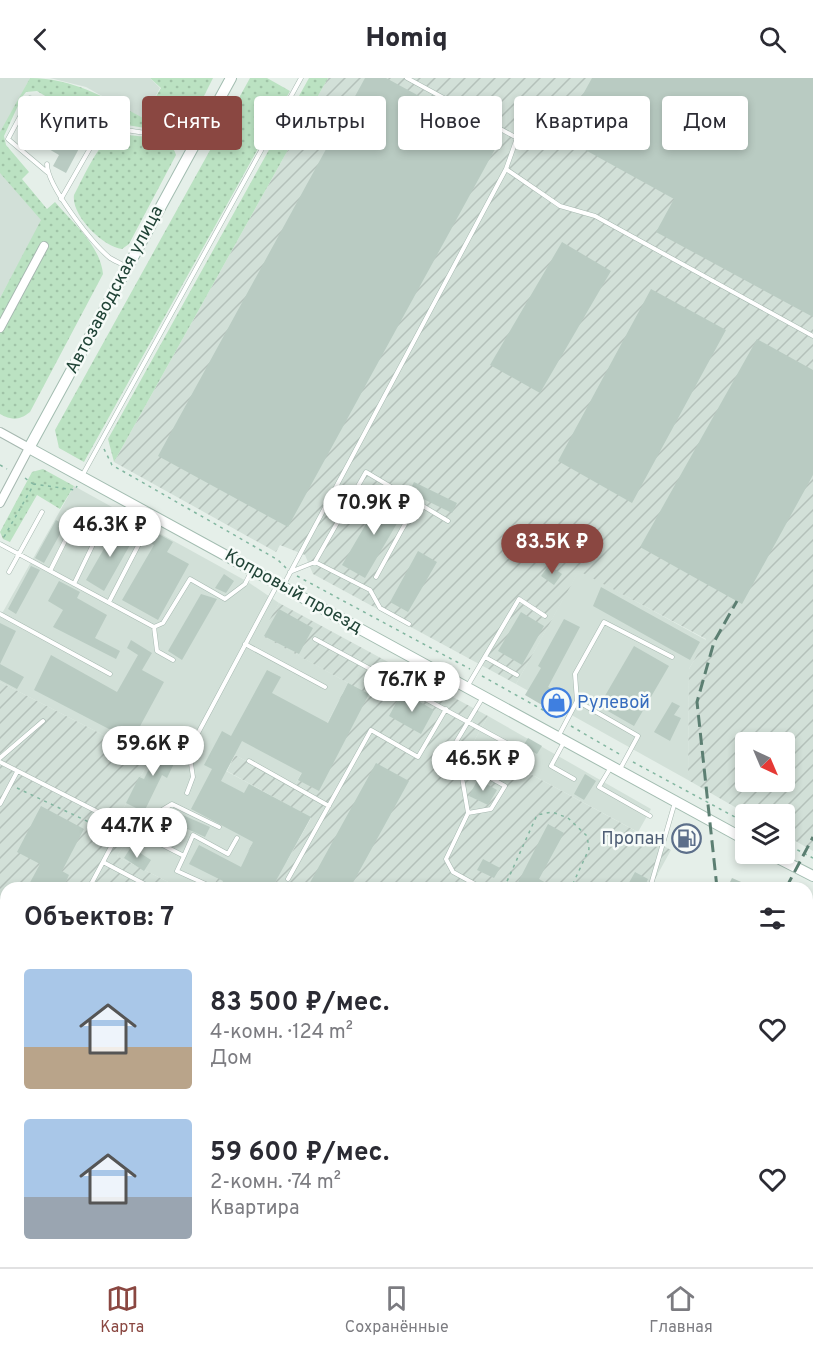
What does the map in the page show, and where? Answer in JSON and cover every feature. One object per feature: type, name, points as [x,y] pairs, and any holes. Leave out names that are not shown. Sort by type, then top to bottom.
[{"type":"main road","name":"Автозаводская улица","points":[[221,96],[231,78]]},
{"type":"main road","name":"Автозаводская улица","points":[[29,448],[191,150]]},
{"type":"main road","name":"Копровый проезд","points":[[29,448],[735,834]]},
{"type":"main road","points":[[790,864],[813,876]]},
{"type":"street","points":[[0,328],[44,246]]},
{"type":"street","points":[[0,432],[29,448]]},
{"type":"street","name":"Автозаводская улица","points":[[0,503],[29,448]]},
{"type":"lane","points":[[81,477],[301,78]]},
{"type":"lane","points":[[187,793],[193,777],[189,750],[245,644],[290,572],[507,169],[517,138],[407,78]]},
{"type":"lane","points":[[18,121],[8,140],[18,148]]},
{"type":"lane","points":[[20,150],[47,172],[61,199],[110,257],[127,267]]},
{"type":"lane","points":[[61,199],[89,150]]},
{"type":"lane","points":[[47,164],[47,172]]},
{"type":"lane","points":[[507,169],[560,206],[595,216],[813,336]]},
{"type":"lane","points":[[290,572],[315,562],[366,472],[448,521]]},
{"type":"lane","points":[[376,577],[417,502]]},
{"type":"lane","points":[[9,572],[42,512]]},
{"type":"lane","points":[[50,571],[76,519],[99,532],[74,584]]},
{"type":"lane","points":[[109,602],[140,542]]},
{"type":"lane","points":[[0,544],[154,627]]},
{"type":"lane","points":[[315,562],[370,590],[380,608],[409,624]]},
{"type":"lane","points":[[154,627],[163,623],[190,579],[225,599],[245,584],[252,570]]},
{"type":"lane","points":[[467,688],[519,599],[545,616]]},
{"type":"lane","points":[[0,614],[110,674]]},
{"type":"lane","points":[[574,779],[551,765],[566,723],[577,701],[575,674],[604,622],[672,657]]},
{"type":"lane","points":[[154,627],[157,651],[173,660]]},
{"type":"lane","points":[[315,639],[525,753]]},
{"type":"lane","points":[[245,644],[325,687]]},
{"type":"lane","points":[[485,657],[517,675]]},
{"type":"lane","points":[[471,882],[453,872],[446,859],[468,813],[456,742],[483,697]]},
{"type":"lane","points":[[577,701],[638,736],[626,758],[599,787],[650,816]]},
{"type":"lane","points":[[288,879],[371,730],[418,758],[446,709]]},
{"type":"lane","points":[[43,721],[0,760],[17,772],[184,856]]},
{"type":"lane","points":[[249,761],[328,806]]},
{"type":"lane","points":[[459,761],[505,786],[491,809],[468,813]]},
{"type":"lane","points":[[0,804],[17,772]]},
{"type":"lane","points":[[652,882],[675,802]]},
{"type":"lane","points":[[142,836],[152,816],[172,804],[219,827]]},
{"type":"lane","points":[[92,882],[122,826]]},
{"type":"lane","points":[[201,882],[177,871],[193,835],[228,854],[237,838]]},
{"type":"lane","points":[[103,862],[141,882]]},
{"type":"path","points":[[100,443],[112,465],[278,560],[290,572],[476,672],[735,817]]},
{"type":"path","points":[[16,473],[34,484],[75,490],[81,477]]},
{"type":"path","points":[[0,544],[34,484]]},
{"type":"path","points":[[10,785],[117,836]]},
{"type":"path","points":[[507,882],[537,815],[552,812],[568,818],[587,836],[589,849],[574,882]]},
{"type":"path","points":[[795,849],[813,858]]},
{"type":"shaded area","points":[[0,78],[30,78],[20,96],[18,96],[18,100],[0,134]]},
{"type":"shaded area","points":[[50,78],[150,78],[160,88],[156,96],[142,96],[142,118],[130,112],[130,96],[102,96],[86,87]]},
{"type":"shaded area","points":[[328,78],[813,78],[813,851],[795,841],[795,804],[735,804],[735,807],[688,780],[689,669],[706,639],[579,571],[516,684],[313,574],[305,555],[280,545],[276,552],[114,462],[288,150],[386,150],[386,96],[318,96]]},
{"type":"shaded area","points":[[0,153],[47,211],[0,298]]},
{"type":"shaded area","points":[[74,486],[248,582],[279,603],[262,635],[348,683],[294,787],[235,755],[226,771],[311,817],[287,861],[240,867],[218,878],[215,882],[168,882],[117,856],[127,840],[122,811],[150,759],[0,682],[0,617]]},
{"type":"shaded area","points":[[579,570],[706,640],[689,669],[688,780],[516,684]]},
{"type":"shaded area","points":[[279,603],[488,716],[473,743],[671,850],[653,882],[215,882],[218,878],[240,867],[253,842],[287,861],[311,818],[227,771],[235,755],[294,787],[348,683],[261,635]]},
{"type":"shaded area","points":[[0,682],[150,759],[122,811],[127,840],[117,856],[168,882],[0,882]]},
{"type":"shaded area","points":[[488,716],[651,809],[638,832],[473,743]]},
{"type":"green space","points":[[30,78],[61,81],[100,96],[45,96],[37,91],[26,92],[20,96]]},
{"type":"green space","points":[[150,78],[213,78],[204,96],[156,96],[161,88]]},
{"type":"green space","points":[[250,78],[267,78],[290,91],[287,96],[254,96],[254,150],[257,150],[84,462],[59,448],[55,430],[210,150],[242,150],[242,96],[240,96]]},
{"type":"green space","points":[[309,78],[328,78],[318,96],[299,96]]},
{"type":"green space","points":[[18,100],[18,106],[4,136],[6,145],[29,172],[22,179],[47,209],[55,202],[85,235],[97,253],[103,274],[30,412],[15,419],[0,414],[0,298],[41,220],[0,173],[0,132]]},
{"type":"green space","points":[[130,111],[142,117],[142,128],[130,126]]},
{"type":"green space","points":[[130,135],[142,136],[142,150],[174,150],[176,155],[129,244],[122,249],[106,243],[90,229],[74,203],[74,195],[98,151],[130,150]]},
{"type":"green space","points":[[269,150],[288,150],[114,462],[108,439]]},
{"type":"green space","points":[[43,469],[74,486],[60,509],[37,495],[10,542],[3,539],[0,532],[32,472]]},
{"type":"building","points":[[365,78],[386,78],[419,96],[398,96],[398,150],[495,150],[288,527],[158,456],[326,150],[386,150],[386,96],[355,96]]},
{"type":"building","points":[[592,78],[813,78],[813,317],[656,232],[674,199],[585,150],[650,150],[650,96],[582,96]]},
{"type":"building","points":[[50,150],[78,150],[66,173],[53,166],[59,155]]},
{"type":"building","points":[[562,242],[611,271],[540,393],[490,365]]},
{"type":"building","points":[[651,289],[726,330],[632,503],[558,461]]},
{"type":"building","points":[[757,339],[813,370],[813,475],[742,604],[640,547]]},
{"type":"building","points":[[414,482],[457,503],[452,513],[409,492]]},
{"type":"building","points":[[383,495],[406,508],[365,578],[342,565]]},
{"type":"building","points":[[56,520],[65,525],[44,563],[35,558]]},
{"type":"building","points":[[117,526],[135,536],[104,591],[86,580]]},
{"type":"building","points":[[144,526],[173,542],[167,552],[189,564],[158,620],[122,600],[154,545],[139,536]]},
{"type":"building","points":[[418,551],[437,562],[408,612],[390,602]]},
{"type":"building","points":[[549,565],[562,574],[554,585],[541,576]]},
{"type":"building","points":[[31,566],[40,570],[16,614],[8,609]]},
{"type":"building","points":[[224,574],[234,581],[226,593],[215,588]]},
{"type":"building","points":[[59,581],[80,592],[77,598],[107,615],[95,638],[120,651],[116,659],[53,627],[63,610],[48,601]]},
{"type":"building","points":[[601,587],[700,642],[690,660],[593,606]]},
{"type":"building","points":[[201,594],[217,599],[182,660],[168,651]]},
{"type":"building","points":[[279,609],[313,628],[299,654],[264,636]]},
{"type":"building","points":[[521,612],[544,626],[522,665],[498,651]]},
{"type":"building","points":[[564,619],[580,627],[548,687],[569,699],[559,715],[525,695],[541,668],[538,666]]},
{"type":"building","points":[[0,623],[16,631],[0,664]]},
{"type":"building","points":[[131,640],[152,653],[142,670],[164,682],[132,741],[34,690],[51,655],[117,692],[138,655],[127,648]]},
{"type":"building","points":[[634,646],[669,666],[634,726],[599,706]]},
{"type":"building","points":[[0,664],[24,677],[17,689],[0,680]]},
{"type":"building","points":[[267,670],[281,677],[272,693],[328,723],[348,683],[369,694],[319,791],[298,780],[302,773],[242,741],[221,781],[244,793],[249,784],[311,817],[275,882],[223,882],[189,864],[199,845],[241,867],[253,842],[191,809],[212,769],[204,765],[222,731],[231,736]]},
{"type":"building","points":[[402,692],[434,710],[421,734],[389,716]]},
{"type":"building","points":[[672,702],[680,706],[674,715],[681,718],[670,741],[654,732]]},
{"type":"building","points":[[528,738],[542,746],[537,754],[523,746]]},
{"type":"building","points":[[162,743],[180,751],[167,778],[162,775],[144,812],[126,803],[139,777],[144,779]]},
{"type":"building","points":[[376,763],[409,781],[353,882],[310,882]]},
{"type":"building","points":[[585,774],[596,781],[584,800],[574,794]]},
{"type":"building","points":[[478,779],[497,790],[488,805],[469,796]]},
{"type":"building","points":[[41,806],[84,829],[62,871],[69,875],[66,882],[30,882],[40,864],[17,852]]},
{"type":"building","points":[[178,813],[210,827],[205,837],[183,827],[174,842],[165,837]]},
{"type":"building","points":[[548,824],[564,833],[539,879],[544,882],[518,882]]},
{"type":"building","points":[[131,847],[151,860],[144,871],[124,858]]},
{"type":"building","points":[[483,859],[500,868],[494,878],[477,870]]},
{"type":"building","points":[[635,872],[648,879],[647,882],[629,882]]},
{"type":"railway","points":[[716,882],[697,702],[714,642],[737,601]]},
{"type":"railway","points":[[789,882],[813,837]]},
{"type":"place","name":"Рулевой","points":[[556,703]]},
{"type":"place","name":"Пропан","points":[[686,839]]}]
